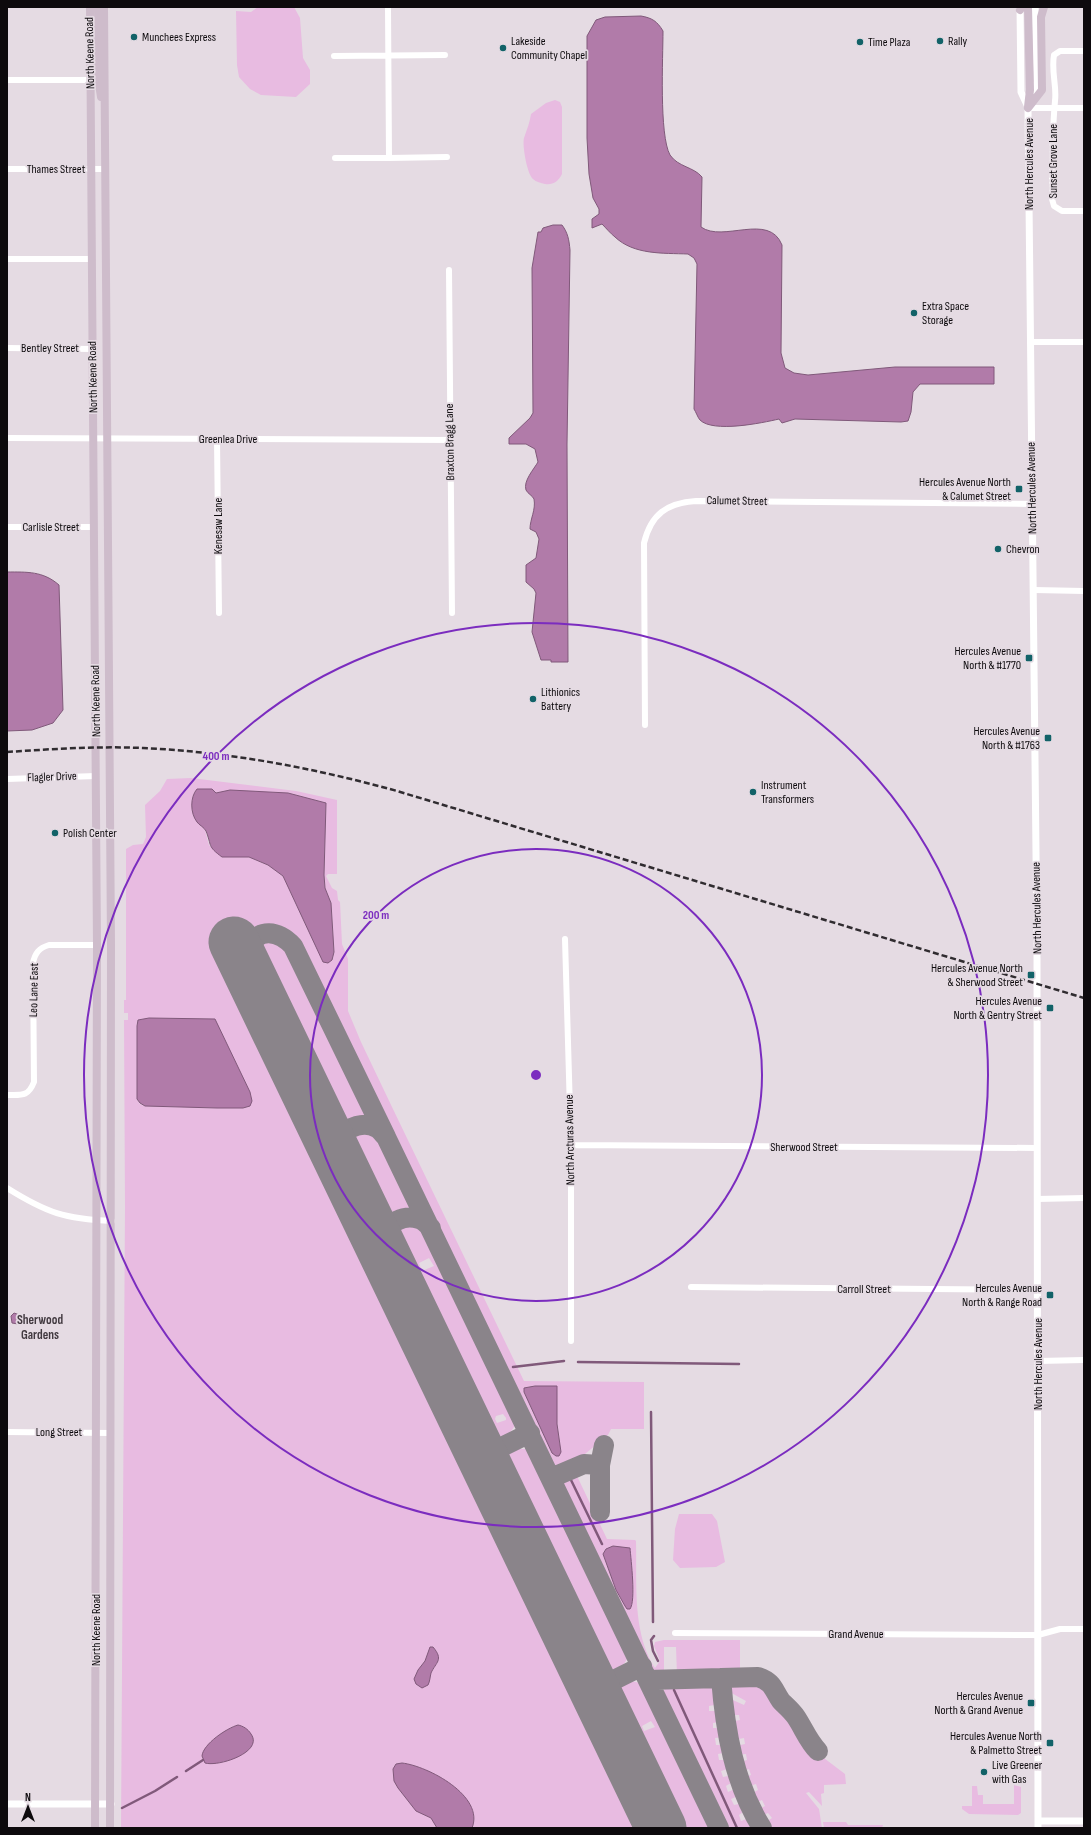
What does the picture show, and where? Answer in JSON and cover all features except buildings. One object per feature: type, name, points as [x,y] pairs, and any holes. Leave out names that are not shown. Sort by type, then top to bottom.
[{"type":"main road","name":"North Keene Road","points":[[90,7],[97,945],[96,1828]]},
{"type":"main road","points":[[98,7],[99,84],[105,122]]},
{"type":"main road","name":"North Keene Road","points":[[104,7],[111,747],[112,1433],[110,1828]]},
{"type":"main road","points":[[1028,108],[1042,90],[1041,17],[1044,7]]},
{"type":"main road","points":[[1022,8],[1030,90],[1028,108]]},
{"type":"street","points":[[388,7],[389,158]]},
{"type":"street","name":"North Hercules Avenue","points":[[1035,7],[1037,82],[1028,108],[1037,946],[1038,1824]]},
{"type":"street","name":"Sunset Grove Lane","points":[[1084,50],[1060,51],[1054,55],[1053,76],[1056,100],[1054,108],[1052,199],[1054,206],[1062,211],[1084,211]]},
{"type":"street","points":[[334,56],[445,55]]},
{"type":"street","points":[[7,80],[90,80]]},
{"type":"street","name":"Sunset Grove Lane","points":[[1028,108],[1084,108]]},
{"type":"street","points":[[335,158],[447,157]]},
{"type":"street","name":"Thames Street","points":[[7,169],[106,169]]},
{"type":"street","points":[[7,259],[92,259]]},
{"type":"street","name":"Braxton Bragg Lane","points":[[448,270],[452,613]]},
{"type":"street","points":[[1030,342],[1084,342]]},
{"type":"street","name":"Bentley Street","points":[[7,348],[93,348]]},
{"type":"street","name":"Greenlea Drive","points":[[7,438],[450,440]]},
{"type":"street","name":"Kenesaw Lane","points":[[217,439],[219,613]]},
{"type":"street","name":"Calumet Street","points":[[645,725],[644,543],[652,522],[669,506],[681,502],[696,501],[1033,504]]},
{"type":"street","name":"Carlisle Street","points":[[7,527],[94,528]]},
{"type":"street","points":[[1034,590],[1084,591]]},
{"type":"street","name":"Flagler Drive","points":[[7,779],[96,776]]},
{"type":"street","name":"North Arcturas Avenue","points":[[565,939],[571,1145],[571,1341]]},
{"type":"street","name":"Leo Lane East","points":[[7,1095],[20,1095],[30,1090],[34,1082],[34,956],[43,947],[49,945],[97,945]]},
{"type":"street","name":"Sherwood Street","points":[[571,1145],[1037,1148]]},
{"type":"street","points":[[7,1188],[38,1207],[56,1214],[76,1219],[112,1221]]},
{"type":"street","points":[[1037,1199],[1084,1198]]},
{"type":"street","name":"Carroll Street","points":[[690,1287],[1037,1290]]},
{"type":"street","points":[[1038,1362],[1084,1360]]},
{"type":"street","name":"Long Street","points":[[7,1432],[112,1433]]},
{"type":"street","name":"Grand Avenue","points":[[675,1633],[1038,1635],[1060,1629],[1084,1629]]},
{"type":"street","points":[[7,1804],[111,1804]]},
{"type":"street","points":[[1038,1824],[1084,1821]]},
{"type":"shaded area","points":[[258,7],[294,7],[300,18],[303,58],[310,70],[310,84],[296,97],[261,95],[250,89],[239,77],[237,65],[236,11],[251,12]]},
{"type":"shaded area","points":[[641,16],[654,20],[663,31],[662,76],[664,131],[670,155],[673,159],[695,171],[702,177],[701,227],[710,231],[721,232],[756,229],[767,231],[776,235],[782,245],[781,353],[785,368],[794,373],[808,375],[895,367],[994,367],[994,384],[920,384],[913,392],[911,412],[908,421],[901,422],[795,419],[782,423],[779,419],[750,425],[715,426],[706,424],[700,420],[694,409],[697,264],[694,258],[688,254],[659,253],[640,250],[623,243],[602,224],[592,228],[592,219],[599,214],[599,209],[593,198],[589,174],[587,138],[587,36],[596,20],[605,17]]},
{"type":"shaded area","points":[[555,100],[560,102],[562,107],[562,174],[555,182],[545,184],[536,181],[531,176],[526,159],[524,138],[531,114],[546,103]]},
{"type":"shaded area","points":[[553,225],[562,225],[568,237],[570,250],[567,444],[568,662],[551,662],[551,660],[541,660],[532,632],[536,593],[534,589],[526,582],[526,565],[536,558],[539,539],[536,532],[530,529],[534,499],[526,490],[525,486],[527,479],[538,462],[535,449],[526,444],[509,444],[509,438],[530,418],[533,413],[532,268],[538,232],[541,232],[543,228]]},
{"type":"shaded area","points":[[7,572],[34,573],[47,577],[59,585],[63,710],[53,723],[32,730],[7,731]]},
{"type":"shaded area","points":[[191,778],[296,791],[337,800],[337,874],[328,874],[326,876],[332,888],[337,891],[338,900],[340,902],[342,944],[348,959],[348,1011],[361,1042],[524,1381],[644,1382],[644,1429],[611,1429],[608,1435],[585,1454],[563,1466],[558,1467],[551,1464],[296,941],[287,933],[278,929],[268,928],[259,929],[221,947],[647,1828],[121,1828],[125,1207],[124,1020],[128,1020],[128,1013],[124,1013],[124,1000],[126,1000],[126,849],[133,845],[143,844],[146,837],[145,805],[160,791],[167,779]],"holes":[[[216,793],[288,793],[326,803],[324,875],[325,888],[331,903],[334,952],[332,960],[323,961],[283,876],[268,865],[249,857],[222,857],[209,845],[205,830]],[[149,1018],[215,1019],[243,1108],[145,1106],[140,1104],[137,1099],[138,1020]],[[535,1386],[557,1424],[561,1452],[552,1453],[524,1392],[524,1388]]]},
{"type":"shaded area","points":[[197,789],[212,789],[216,793],[230,790],[288,793],[326,803],[324,875],[325,888],[331,903],[334,952],[332,960],[328,963],[323,962],[283,876],[268,865],[249,857],[222,857],[212,848],[206,831],[197,822],[193,814],[192,801]]},
{"type":"shaded area","points":[[266,938],[278,939],[287,947],[370,1118],[350,1119],[336,1125],[254,955],[257,945],[260,941]]},
{"type":"shaded area","points":[[149,1018],[215,1019],[250,1092],[252,1101],[250,1106],[243,1108],[217,1108],[145,1106],[140,1103],[137,1099],[137,1026],[138,1020]]},
{"type":"shaded area","points":[[369,1132],[381,1140],[416,1210],[401,1209],[381,1217],[348,1149],[350,1139],[356,1134]]},
{"type":"shaded area","points":[[416,1224],[426,1230],[517,1420],[512,1431],[504,1436],[490,1435],[484,1432],[395,1246],[398,1232],[405,1225]],"holes":[[[429,1258],[434,1266],[422,1271],[419,1263]],[[503,1414],[506,1420],[497,1423],[495,1419],[496,1416]]]},
{"type":"shaded area","points":[[14,1313],[25,1317],[25,1320],[18,1324],[12,1323],[11,1316]]},
{"type":"shaded area","points":[[535,1386],[557,1386],[557,1424],[561,1452],[559,1456],[552,1453],[524,1392],[524,1388]]},
{"type":"shaded area","points":[[518,1449],[526,1449],[533,1453],[629,1651],[625,1662],[618,1668],[608,1670],[597,1666],[503,1471],[504,1463],[508,1454]]},
{"type":"shaded area","points":[[574,1474],[577,1476],[607,1539],[636,1541],[636,1590],[639,1624],[642,1639],[655,1668],[660,1661],[654,1646],[655,1642],[664,1640],[740,1640],[740,1668],[734,1675],[677,1675],[676,1647],[664,1647],[664,1676],[648,1668],[563,1490],[562,1485],[564,1479]],"holes":[[[603,1554],[633,1592],[627,1609],[616,1590]]]},
{"type":"shaded area","points":[[679,1514],[712,1514],[717,1521],[725,1562],[716,1567],[680,1568],[673,1560],[675,1529]]},
{"type":"shaded area","points":[[613,1546],[630,1548],[633,1598],[630,1609],[627,1609],[616,1590],[603,1554],[606,1549]]},
{"type":"shaded area","points":[[430,1647],[433,1647],[439,1658],[431,1673],[428,1685],[422,1688],[416,1684],[414,1679],[418,1670],[425,1661]]},
{"type":"shaded area","points":[[631,1681],[640,1683],[646,1687],[714,1828],[675,1828],[615,1704],[618,1690]],"holes":[[[651,1721],[655,1727],[644,1731],[642,1726]]]},
{"type":"shaded area","points":[[747,1681],[763,1684],[769,1688],[816,1752],[845,1774],[846,1784],[824,1785],[824,1793],[821,1794],[822,1806],[809,1792],[806,1793],[819,1809],[822,1828],[766,1828],[764,1823],[772,1818],[768,1813],[759,1817],[756,1811],[765,1806],[762,1800],[753,1804],[749,1795],[758,1790],[756,1784],[746,1787],[743,1783],[742,1778],[751,1775],[749,1769],[740,1772],[737,1763],[747,1760],[746,1754],[736,1755],[734,1748],[745,1744],[744,1738],[734,1740],[732,1738],[729,1722],[740,1720],[739,1715],[728,1715],[726,1697],[744,1705],[746,1701],[726,1690],[724,1684],[725,1682]]},
{"type":"shaded area","points":[[715,1682],[718,1685],[720,1704],[709,1706],[709,1711],[721,1711],[723,1721],[713,1723],[713,1728],[724,1728],[725,1737],[715,1738],[716,1745],[727,1745],[728,1752],[718,1754],[719,1760],[729,1760],[731,1768],[721,1771],[723,1777],[733,1775],[734,1781],[726,1786],[728,1792],[737,1788],[740,1795],[731,1799],[734,1805],[744,1803],[747,1809],[739,1815],[741,1821],[752,1818],[754,1824],[748,1828],[726,1828],[664,1700],[664,1690],[672,1683]]},
{"type":"shaded area","points":[[238,1725],[245,1728],[251,1734],[253,1741],[251,1747],[238,1757],[220,1763],[205,1763],[202,1756],[206,1747],[216,1737],[228,1729]]},
{"type":"shaded area","points":[[402,1763],[413,1765],[439,1776],[462,1794],[470,1805],[474,1816],[472,1828],[437,1828],[431,1818],[416,1811],[394,1781],[393,1769],[396,1764]]},
{"type":"shaded area","points":[[1014,1785],[1021,1787],[1021,1813],[1018,1815],[969,1814],[962,1809],[962,1806],[972,1806],[972,1786],[977,1786],[978,1795],[983,1795],[983,1804],[1014,1804]]},
{"type":"shaded area","points":[[823,1822],[846,1822],[848,1825],[883,1825],[882,1828],[824,1828]]},
{"type":"waterway","points":[[513,1367],[564,1361]]},
{"type":"waterway","points":[[578,1362],[739,1364]]},
{"type":"waterway","points":[[651,1412],[653,1622]]},
{"type":"waterway","points":[[571,1480],[602,1544]]},
{"type":"waterway","points":[[654,1636],[651,1640],[653,1651],[658,1661]]},
{"type":"waterway","points":[[674,1690],[737,1828]]},
{"type":"waterway","points":[[186,1771],[203,1760]]},
{"type":"waterway","points":[[122,1808],[155,1791],[177,1777]]},
{"type":"taxiway","points":[[246,968],[247,951],[252,942],[263,934],[275,934],[293,946],[386,1137]]},
{"type":"taxiway","points":[[337,1157],[341,1138],[347,1130],[357,1126],[367,1125],[378,1129],[386,1137],[719,1828]]},
{"type":"taxiway","points":[[383,1253],[386,1232],[397,1220],[408,1218],[419,1219],[431,1228]]},
{"type":"taxiway","points":[[481,1457],[530,1433]]},
{"type":"taxiway","points":[[600,1465],[604,1445]]},
{"type":"taxiway","points":[[551,1478],[584,1464],[600,1465],[600,1512]]},
{"type":"taxiway","points":[[594,1690],[642,1666]]},
{"type":"taxiway","points":[[648,1680],[758,1677],[763,1679],[770,1684],[781,1701],[799,1721],[818,1751]]},
{"type":"taxiway","points":[[721,1678],[725,1717],[732,1756],[744,1793],[762,1828]]},
{"type":"runway","points":[[234,942],[661,1828]]},
{"type":"railway","points":[[7,752],[109,747],[175,750],[240,757],[335,775],[397,791],[1084,998]]},
{"type":"place","name":"Munchees Express","points":[[134,37]]},
{"type":"place","name":"Rally","points":[[940,41]]},
{"type":"place","name":"Time Plaza","points":[[860,42]]},
{"type":"place","name":"Lakeside Community Chapel","points":[[503,48]]},
{"type":"place","name":"Extra Space Storage","points":[[914,313]]},
{"type":"place","name":"Hercules Avenue North & Calumet Street","points":[[1019,489]]},
{"type":"place","name":"Chevron","points":[[998,549]]},
{"type":"place","name":"Hercules Avenue North & #1770","points":[[1029,658]]},
{"type":"place","name":"Lithionics Battery","points":[[533,699]]},
{"type":"place","name":"Hercules Avenue North & #1763","points":[[1048,738]]},
{"type":"place","name":"Instrument Transformers","points":[[753,792]]},
{"type":"place","name":"Polish Center","points":[[55,833]]},
{"type":"place","name":"Hercules Avenue North & Sherwood Street","points":[[1031,975]]},
{"type":"place","name":"Hercules Avenue North & Gentry Street","points":[[1050,1008]]},
{"type":"place","name":"Hercules Avenue North & Range Road","points":[[1050,1295]]},
{"type":"place","name":"Hercules Avenue North & Grand Avenue","points":[[1031,1703]]},
{"type":"place","name":"Hercules Avenue North & Palmetto Street","points":[[1050,1743]]},
{"type":"place","name":"Live Greener with Gas","points":[[984,1772]]},
{"type":"district","name":"Sherwood Gardens","points":[[40,1328]]}]
